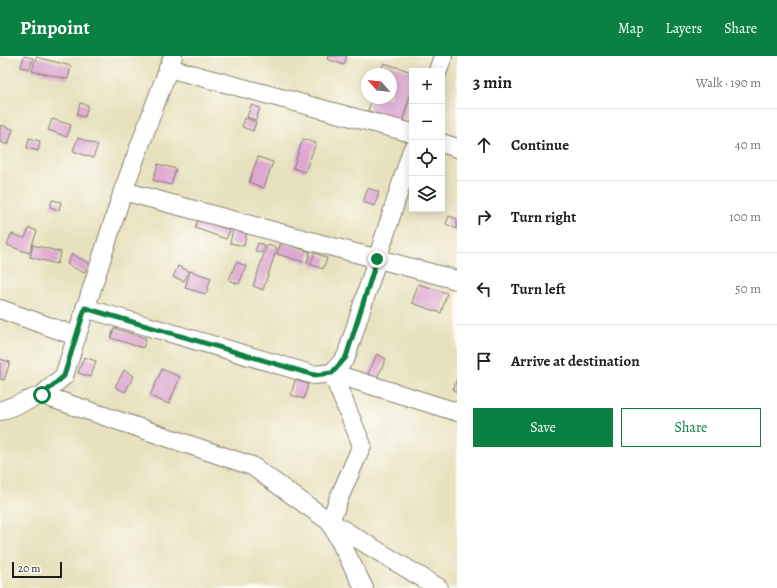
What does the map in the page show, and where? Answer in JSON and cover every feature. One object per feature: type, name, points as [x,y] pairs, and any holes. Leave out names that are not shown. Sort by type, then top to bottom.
[{"type":"street","points":[[439,68],[443,56]]},
{"type":"street","points":[[0,411],[42,395],[64,376],[123,191],[171,62],[409,132]]},
{"type":"street","points":[[445,144],[457,148]]},
{"type":"street","points":[[332,373],[346,357],[409,159]]},
{"type":"street","points":[[123,191],[457,280]]},
{"type":"street","points":[[85,308],[314,375],[332,373],[457,412]]},
{"type":"street","points":[[0,309],[76,336]]},
{"type":"street","points":[[332,373],[362,445],[330,522],[364,588]]},
{"type":"street","points":[[42,395],[252,466],[330,522],[439,588]]},
{"type":"building","points":[[24,56],[33,58],[30,69],[21,67]]},
{"type":"building","points":[[328,56],[347,56],[344,65],[327,59]]},
{"type":"building","points":[[36,57],[71,66],[68,79],[32,71]]},
{"type":"building","points":[[384,63],[409,71],[409,100],[402,122],[368,111],[370,104],[397,104],[397,68],[382,68]]},
{"type":"building","points":[[80,103],[88,105],[85,117],[77,115]]},
{"type":"building","points":[[251,105],[260,108],[256,120],[247,117]]},
{"type":"building","points":[[245,118],[256,122],[253,131],[242,127]]},
{"type":"building","points":[[52,119],[71,125],[67,137],[48,130]]},
{"type":"building","points":[[1,125],[13,129],[8,145],[0,142]]},
{"type":"building","points":[[29,138],[40,141],[38,151],[27,148]]},
{"type":"building","points":[[78,138],[98,145],[93,158],[73,151]]},
{"type":"building","points":[[303,139],[316,143],[305,172],[293,168]]},
{"type":"building","points":[[258,157],[273,162],[264,188],[249,182]]},
{"type":"building","points":[[158,164],[176,169],[171,185],[153,180]]},
{"type":"building","points":[[368,188],[379,192],[375,206],[363,202]]},
{"type":"building","points":[[52,200],[61,202],[59,210],[50,207]]},
{"type":"building","points":[[449,216],[457,219],[457,229],[446,224]]},
{"type":"building","points":[[198,219],[230,230],[226,239],[195,228]]},
{"type":"building","points":[[29,228],[37,231],[29,253],[7,245],[11,234],[25,238]]},
{"type":"building","points":[[233,229],[247,231],[244,246],[230,243]]},
{"type":"building","points":[[281,242],[310,252],[307,263],[277,254]]},
{"type":"building","points":[[258,243],[265,245],[262,253],[255,251]]},
{"type":"building","points":[[33,245],[61,252],[57,264],[30,257]]},
{"type":"building","points":[[267,245],[277,248],[263,290],[253,286]]},
{"type":"building","points":[[315,253],[327,258],[323,269],[310,264]]},
{"type":"building","points":[[72,254],[89,263],[84,273],[67,264]]},
{"type":"building","points":[[236,262],[246,266],[239,284],[229,280]]},
{"type":"building","points":[[178,266],[189,271],[184,281],[173,277]]},
{"type":"building","points":[[190,271],[211,278],[206,294],[185,288]]},
{"type":"building","points":[[418,284],[447,293],[441,313],[412,303]]},
{"type":"building","points":[[114,328],[146,338],[143,348],[111,338]]},
{"type":"building","points":[[377,354],[386,359],[375,382],[366,378]]},
{"type":"building","points":[[84,357],[96,361],[91,377],[78,373]]},
{"type":"building","points":[[0,359],[10,362],[4,380],[0,379]]},
{"type":"building","points":[[162,369],[180,377],[169,404],[150,396]]},
{"type":"building","points":[[124,370],[134,376],[125,392],[115,387]]},
{"type":"building","points":[[457,378],[457,392],[453,390]]},
{"type":"building","points":[[295,380],[308,384],[304,399],[291,395]]},
{"type":"route","points":[[42,395],[64,376],[85,308],[314,375],[332,373],[346,357],[377,259]]}]
